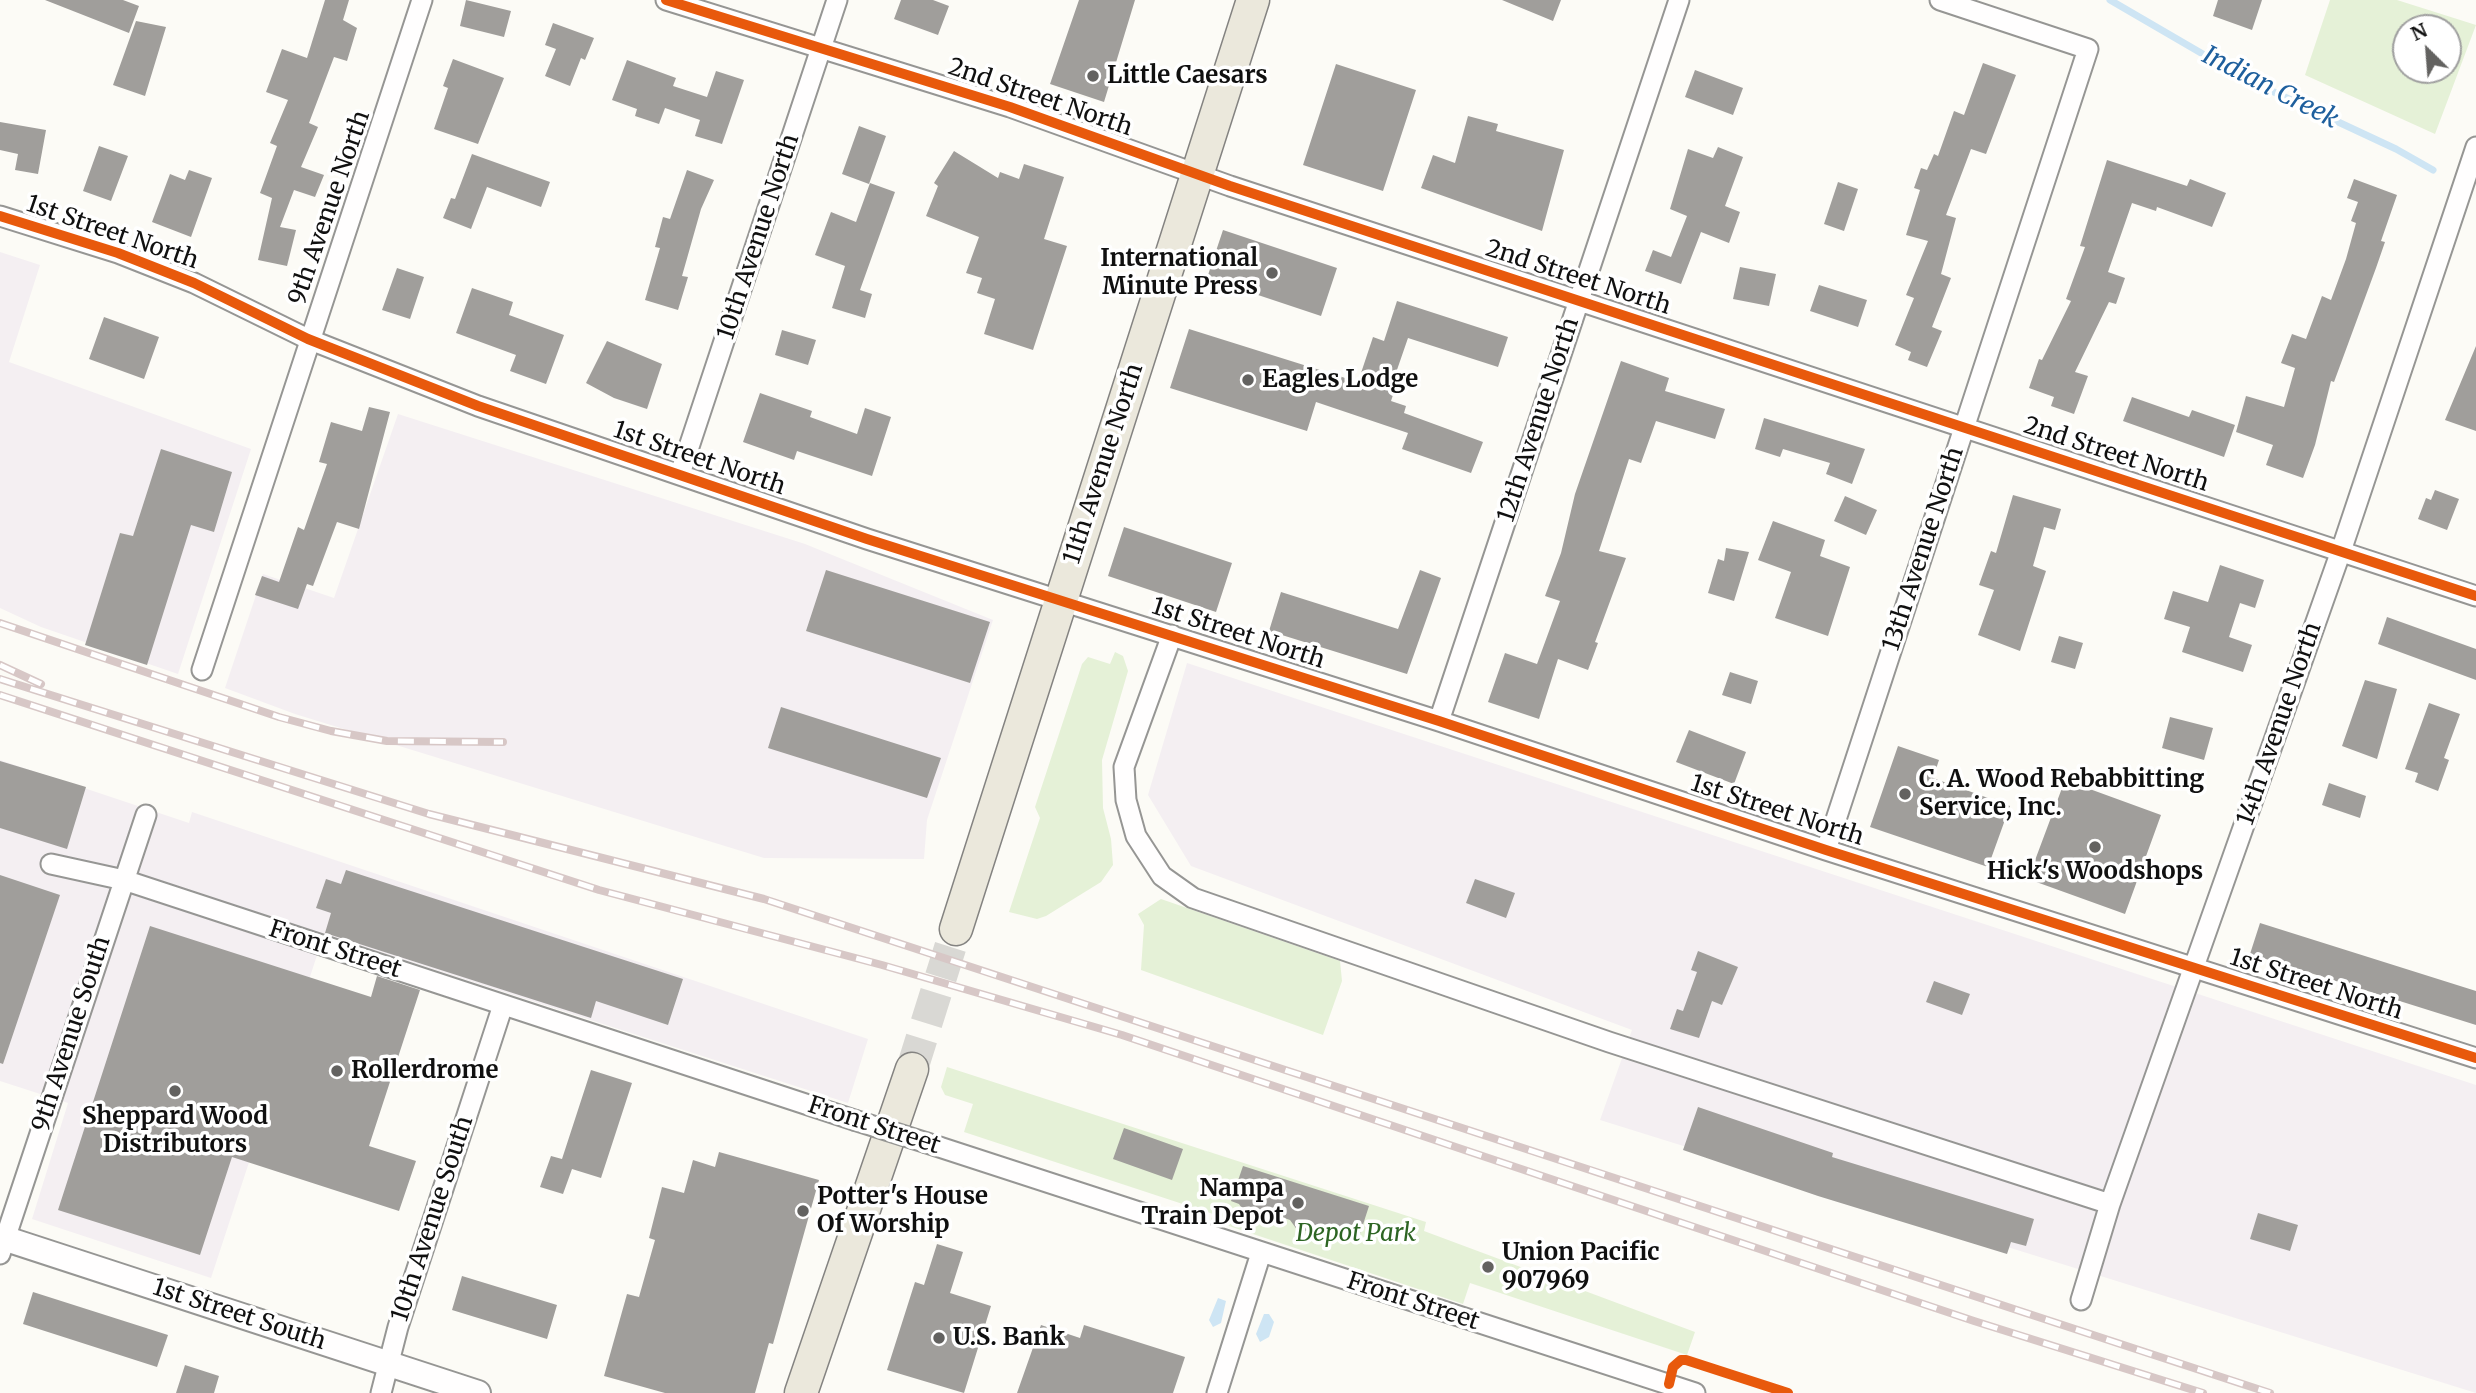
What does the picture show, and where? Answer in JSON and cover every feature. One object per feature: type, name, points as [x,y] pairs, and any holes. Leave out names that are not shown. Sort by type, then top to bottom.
[{"type":"main road","name":"11th Avenue North","points":[[956,929],[1253,0]]},
{"type":"main road","points":[[801,1393],[912,1069]]},
{"type":"street","name":"9th Avenue North","points":[[202,670],[308,339],[422,0]]},
{"type":"street","name":"2nd Street North","points":[[666,0],[1010,107],[1198,175],[2476,596]]},
{"type":"street","name":"10th Avenue North","points":[[680,474],[837,0]]},
{"type":"street","name":"12th Avenue North","points":[[1439,720],[1679,0]]},
{"type":"street","name":"13th Avenue North","points":[[1826,850],[2088,49],[1940,0]]},
{"type":"street","name":"14th Avenue North","points":[[2081,1300],[2110,1204],[2341,551],[2474,161]]},
{"type":"street","name":"1st Street North","points":[[0,216],[118,253],[181,278],[308,339],[478,406],[1060,602],[1439,720],[1826,850],[2476,1058]]},
{"type":"street","points":[[1172,635],[1124,767],[1126,800],[1136,836],[1162,876],[1194,898],[1609,1042],[2110,1204]]},
{"type":"street","name":"9th Avenue South","points":[[1,1243],[146,815]]},
{"type":"street","name":"Front Street","points":[[51,864],[124,880],[1261,1253],[1651,1386],[1695,1393]]},
{"type":"street","name":"10th Avenue South","points":[[381,1393],[503,1005]]},
{"type":"street","name":"1st Street South","points":[[1,1243],[478,1393]]},
{"type":"street","points":[[1217,1393],[1261,1253]]},
{"type":"shaded area","points":[[0,252],[40,265],[9,362],[251,449],[178,674],[41,627],[0,608]]},
{"type":"shaded area","points":[[398,414],[805,544],[993,620],[927,820],[924,859],[764,858],[295,714],[225,688],[263,574],[334,598]]},
{"type":"shaded area","points":[[1187,663],[2476,1085],[2476,1393],[1600,1120],[1632,1030],[1191,866],[1148,795]]},
{"type":"shaded area","points":[[0,760],[189,823],[192,812],[868,1039],[848,1103],[324,934],[211,1278],[32,1219],[68,1103],[0,1081]]},
{"type":"green space","points":[[2330,0],[2397,0],[2441,14],[2392,14],[2392,84],[2454,84],[2435,134],[2305,75]]},
{"type":"green space","points":[[2462,21],[2476,25],[2462,62]]},
{"type":"green space","points":[[1115,652],[1123,656],[1128,671],[1102,760],[1103,808],[1111,839],[1113,865],[1101,882],[1046,916],[1037,919],[1009,912],[1040,818],[1035,807],[1082,664],[1088,657],[1110,664]]},
{"type":"green space","points":[[1161,899],[1340,961],[1342,981],[1323,1035],[1141,970],[1144,925],[1138,914]]},
{"type":"green space","name":"Depot Park","points":[[947,1067],[1426,1222],[1424,1231],[1695,1332],[1687,1355],[1470,1283],[1463,1304],[1211,1220],[1213,1214],[964,1132],[973,1104],[945,1095],[941,1087]]},
{"type":"water","points":[[1218,1298],[1226,1301],[1221,1323],[1213,1327],[1209,1320]]},
{"type":"water","points":[[1264,1314],[1269,1314],[1274,1322],[1269,1337],[1260,1342],[1256,1334]]},
{"type":"building","points":[[45,0],[123,0],[139,6],[129,33]]},
{"type":"building","points":[[325,0],[349,0],[343,20],[357,28],[347,61],[334,57],[309,123],[318,127],[301,167],[324,175],[315,197],[294,190],[280,227],[296,230],[287,266],[258,260],[272,198],[260,193],[277,146],[270,143],[288,100],[266,92],[282,49],[307,58]]},
{"type":"building","points":[[466,0],[511,11],[504,37],[460,26]]},
{"type":"building","points":[[901,0],[933,0],[949,6],[938,35],[894,19]]},
{"type":"building","points":[[1079,0],[1135,0],[1104,102],[1050,84]]},
{"type":"building","points":[[1502,0],[1561,0],[1553,21]]},
{"type":"building","points":[[2218,0],[2262,0],[2252,30],[2213,16]]},
{"type":"building","points":[[136,21],[166,27],[145,96],[113,85]]},
{"type":"building","points":[[553,23],[594,38],[585,60],[581,58],[570,86],[545,76],[556,49],[545,45]]},
{"type":"building","points":[[453,59],[504,78],[478,144],[434,129],[448,88],[443,86]]},
{"type":"building","points":[[627,60],[676,78],[673,86],[707,97],[716,71],[744,80],[722,144],[695,136],[700,120],[665,108],[659,124],[635,116],[637,109],[612,100]]},
{"type":"building","points":[[1983,63],[2016,75],[1986,154],[1971,149],[1946,215],[1956,218],[1941,274],[1951,278],[1932,327],[1942,331],[1927,367],[1908,360],[1911,352],[1895,345],[1914,298],[1906,295],[1928,241],[1906,235],[1920,190],[1914,188],[1921,168],[1927,170],[1934,154],[1938,156],[1954,111],[1964,115]]},
{"type":"building","points":[[1336,64],[1416,90],[1383,191],[1303,165]]},
{"type":"building","points":[[1695,70],[1743,88],[1733,115],[1685,97]]},
{"type":"building","points":[[1468,116],[1498,124],[1496,131],[1564,150],[1542,231],[1421,188],[1433,155],[1455,163]]},
{"type":"building","points":[[0,122],[46,130],[38,174],[15,170],[18,154],[0,150]]},
{"type":"building","points":[[859,126],[886,136],[869,184],[842,174]]},
{"type":"building","points":[[99,146],[128,156],[111,201],[83,191]]},
{"type":"building","points":[[1718,147],[1743,157],[1725,206],[1740,212],[1729,243],[1701,232],[1681,284],[1645,271],[1653,250],[1671,257],[1687,216],[1670,209],[1688,149],[1713,158]]},
{"type":"building","points":[[954,151],[998,178],[1000,172],[1019,179],[1024,164],[1064,177],[1044,239],[1067,246],[1033,350],[984,334],[995,299],[977,293],[982,278],[966,273],[979,237],[926,216],[938,186],[934,183]]},
{"type":"building","points":[[472,154],[550,182],[541,207],[487,187],[471,229],[443,218],[451,198],[455,199]]},
{"type":"building","points":[[2107,160],[2187,186],[2190,179],[2226,193],[2212,227],[2157,207],[2156,211],[2132,203],[2108,272],[2125,278],[2116,304],[2109,302],[2075,372],[2088,376],[2074,414],[2051,406],[2054,397],[2029,388],[2039,359],[2042,360],[2071,301],[2066,299],[2085,247],[2080,246]]},
{"type":"building","points":[[189,170],[212,178],[191,237],[152,222],[170,174],[185,180]]},
{"type":"building","points":[[687,170],[714,180],[701,209],[682,276],[688,277],[678,310],[645,300],[660,248],[655,247],[663,217],[670,219]]},
{"type":"building","points":[[2354,179],[2397,195],[2381,241],[2385,242],[2376,268],[2334,382],[2331,381],[2315,445],[2303,478],[2266,465],[2273,445],[2236,432],[2246,396],[2284,407],[2295,368],[2281,363],[2292,334],[2306,339],[2322,296],[2331,300],[2346,259],[2356,223],[2351,221],[2358,202],[2347,198]]},
{"type":"building","points":[[1838,182],[1858,189],[1844,231],[1824,224]]},
{"type":"building","points":[[870,183],[895,192],[860,290],[872,294],[865,318],[832,308],[845,266],[815,255],[831,212],[856,222]]},
{"type":"building","name":"International Minute Press","points":[[1223,230],[1337,268],[1321,316],[1207,278]]},
{"type":"building","points":[[1740,267],[1776,274],[1769,306],[1733,299]]},
{"type":"building","points":[[397,268],[424,277],[410,319],[382,310]]},
{"type":"building","points":[[1819,285],[1867,300],[1858,327],[1810,311]]},
{"type":"building","points":[[472,288],[513,302],[509,315],[564,335],[546,384],[510,371],[516,355],[456,333]]},
{"type":"building","points":[[1397,301],[1508,337],[1498,367],[1408,338],[1389,393],[1393,395],[1391,401],[1406,406],[1404,413],[1483,442],[1471,473],[1402,449],[1408,433],[1316,402],[1307,431],[1170,388],[1189,329],[1358,382],[1373,337],[1384,341]]},
{"type":"building","points":[[104,317],[159,337],[144,379],[89,359]]},
{"type":"building","points":[[782,330],[816,340],[808,365],[775,355]]},
{"type":"building","points":[[607,341],[662,364],[647,409],[614,398],[586,383]]},
{"type":"building","points":[[2476,346],[2476,431],[2445,420]]},
{"type":"building","points":[[1621,361],[1669,378],[1665,391],[1725,409],[1715,439],[1656,421],[1641,463],[1629,459],[1599,551],[1626,558],[1595,642],[1598,643],[1588,670],[1558,659],[1539,719],[1488,702],[1505,653],[1537,664],[1560,601],[1545,596],[1561,553],[1575,494]]},
{"type":"building","points":[[760,393],[812,411],[810,417],[857,434],[865,408],[891,417],[872,476],[797,451],[794,460],[743,442]]},
{"type":"building","points":[[2132,397],[2189,417],[2192,410],[2235,425],[2224,457],[2123,421]]},
{"type":"building","points":[[369,407],[390,412],[359,529],[337,522],[313,586],[307,584],[298,609],[255,595],[262,576],[279,582],[298,527],[304,530],[327,464],[319,462],[331,422],[362,431]]},
{"type":"building","points":[[1764,418],[1865,449],[1852,484],[1826,474],[1830,463],[1783,449],[1780,457],[1755,449]]},
{"type":"building","points":[[161,449],[232,472],[214,532],[191,525],[147,665],[85,645],[120,533],[133,536]]},
{"type":"building","points":[[2435,490],[2459,499],[2447,530],[2418,519],[2426,498],[2431,500]]},
{"type":"building","points":[[2013,495],[2061,509],[2055,530],[2044,527],[2033,566],[2046,571],[2020,651],[1978,635],[1994,590],[1979,585],[1991,551],[1996,553]]},
{"type":"building","points":[[1845,496],[1877,510],[1866,535],[1834,521]]},
{"type":"building","points":[[1773,521],[1825,540],[1820,556],[1850,567],[1828,636],[1775,618],[1791,572],[1758,560]]},
{"type":"building","points":[[1124,527],[1232,563],[1216,612],[1108,576]]},
{"type":"building","points":[[1726,548],[1749,552],[1734,601],[1708,593],[1718,559],[1724,561]]},
{"type":"building","points":[[2220,565],[2264,580],[2255,608],[2240,603],[2229,637],[2252,645],[2243,672],[2182,652],[2190,627],[2164,619],[2173,591],[2208,602]]},
{"type":"building","points":[[826,570],[990,622],[970,683],[806,631]]},
{"type":"building","points":[[1420,570],[1441,578],[1407,674],[1269,631],[1281,592],[1398,629]]},
{"type":"building","points":[[2387,617],[2476,649],[2476,680],[2378,644]]},
{"type":"building","points":[[2059,636],[2083,643],[2075,669],[2051,662]]},
{"type":"building","points":[[1730,672],[1758,681],[1751,704],[1722,695]]},
{"type":"building","points":[[2365,680],[2397,689],[2377,759],[2342,746]]},
{"type":"building","points":[[2429,703],[2460,714],[2444,758],[2449,760],[2438,791],[2415,782],[2418,773],[2405,769]]},
{"type":"building","points":[[781,707],[941,758],[927,798],[768,748]]},
{"type":"building","points":[[2170,717],[2213,728],[2204,760],[2162,748]]},
{"type":"building","points":[[1689,730],[1746,752],[1734,784],[1676,762]]},
{"type":"building","points":[[1898,746],[1939,760],[1933,778],[2010,806],[1988,867],[1870,827]]},
{"type":"building","points":[[0,761],[86,787],[67,849],[0,828]]},
{"type":"building","name":"Hick's Woodshops","points":[[2065,780],[2161,815],[2125,914],[2028,879]]},
{"type":"building","points":[[2329,783],[2366,796],[2360,818],[2322,805]]},
{"type":"building","points":[[346,870],[683,979],[668,1025],[596,1001],[591,1018],[325,933],[331,913],[316,908],[326,879],[341,884]]},
{"type":"building","points":[[0,875],[60,895],[3,1064],[0,1063]]},
{"type":"building","points":[[1475,879],[1515,893],[1506,918],[1466,903]]},
{"type":"building","points":[[2260,923],[2476,991],[2476,1025],[2250,954]]},
{"type":"building","name":"Sheppard Wood Distributors","points":[[150,926],[371,997],[377,976],[420,990],[369,1146],[416,1161],[399,1211],[232,1157],[200,1255],[58,1210]]},
{"type":"building","points":[[1698,951],[1738,967],[1722,1005],[1712,1001],[1699,1038],[1670,1029],[1677,1009],[1683,1011],[1697,972],[1691,970]]},
{"type":"building","points":[[1934,981],[1970,994],[1962,1015],[1926,1002]]},
{"type":"building","points":[[591,1070],[632,1083],[601,1178],[572,1169],[563,1194],[540,1187],[551,1156],[562,1159]]},
{"type":"building","points":[[1698,1107],[1833,1153],[1832,1157],[2034,1219],[2026,1246],[2011,1242],[2007,1254],[1818,1196],[1683,1150]]},
{"type":"building","points":[[1124,1128],[1183,1149],[1172,1180],[1113,1159]]},
{"type":"building","points":[[719,1152],[819,1180],[773,1344],[769,1343],[755,1393],[665,1393],[604,1376],[627,1294],[639,1297],[655,1240],[649,1238],[662,1187],[684,1193],[693,1160],[715,1167]]},
{"type":"building","name":"Nampa Train Depot","points":[[1243,1166],[1369,1206],[1358,1240],[1320,1228],[1298,1231],[1290,1220],[1264,1211],[1255,1215],[1246,1214],[1239,1204],[1231,1201]]},
{"type":"building","points":[[2258,1213],[2298,1225],[2290,1251],[2250,1239]]},
{"type":"building","name":"U.S. Bank","points":[[937,1244],[963,1252],[950,1293],[991,1306],[964,1393],[887,1370],[915,1282],[924,1285]]},
{"type":"building","points":[[462,1276],[557,1305],[547,1339],[452,1310]]},
{"type":"building","points":[[33,1292],[168,1335],[157,1367],[23,1324]]},
{"type":"building","points":[[1041,1325],[1080,1338],[1084,1325],[1185,1357],[1173,1393],[1017,1393]]},
{"type":"building","points":[[185,1365],[219,1376],[214,1393],[176,1393]]},
{"type":"waterway","name":"Indian Creek","points":[[2110,0],[2244,78],[2396,149],[2433,170]]},
{"type":"tunnel","points":[[912,1069],[956,929]]},
{"type":"railway","points":[[0,623],[279,717],[331,731],[387,741],[503,742]]},
{"type":"railway","points":[[0,665],[41,684]]},
{"type":"railway","points":[[0,679],[429,814],[764,899],[2270,1393]]},
{"type":"railway","points":[[0,695],[599,890],[882,965],[1122,1035],[1974,1321],[2203,1393]]},
{"type":"cycle path","points":[[666,0],[1010,107],[1230,186],[2476,596]]},
{"type":"cycle path","points":[[0,216],[118,253],[194,283],[308,339],[478,406],[867,539],[1439,721],[1826,850],[2476,1058]]},
{"type":"cycle path","points":[[1669,1384],[1673,1367],[1681,1360],[1686,1360],[1788,1393]]},
{"type":"place","name":"Little Caesars","points":[[1093,76]]},
{"type":"place","name":"International Minute Press","points":[[1272,273]]},
{"type":"place","name":"Eagles Lodge","points":[[1248,380]]},
{"type":"place","name":"C. A. Wood Rebabbitting Service, Inc.","points":[[1905,794]]},
{"type":"place","name":"Hick's Woodshops","points":[[2095,847]]},
{"type":"place","name":"Rollerdrome","points":[[337,1071]]},
{"type":"place","name":"Sheppard Wood Distributors","points":[[175,1091]]},
{"type":"place","name":"Nampa Train Depot","points":[[1298,1203]]},
{"type":"place","name":"Potter's House Of Worship","points":[[803,1211]]},
{"type":"place","name":"Union Pacific 907969","points":[[1488,1267]]},
{"type":"place","name":"U.S. Bank","points":[[939,1338]]}]
